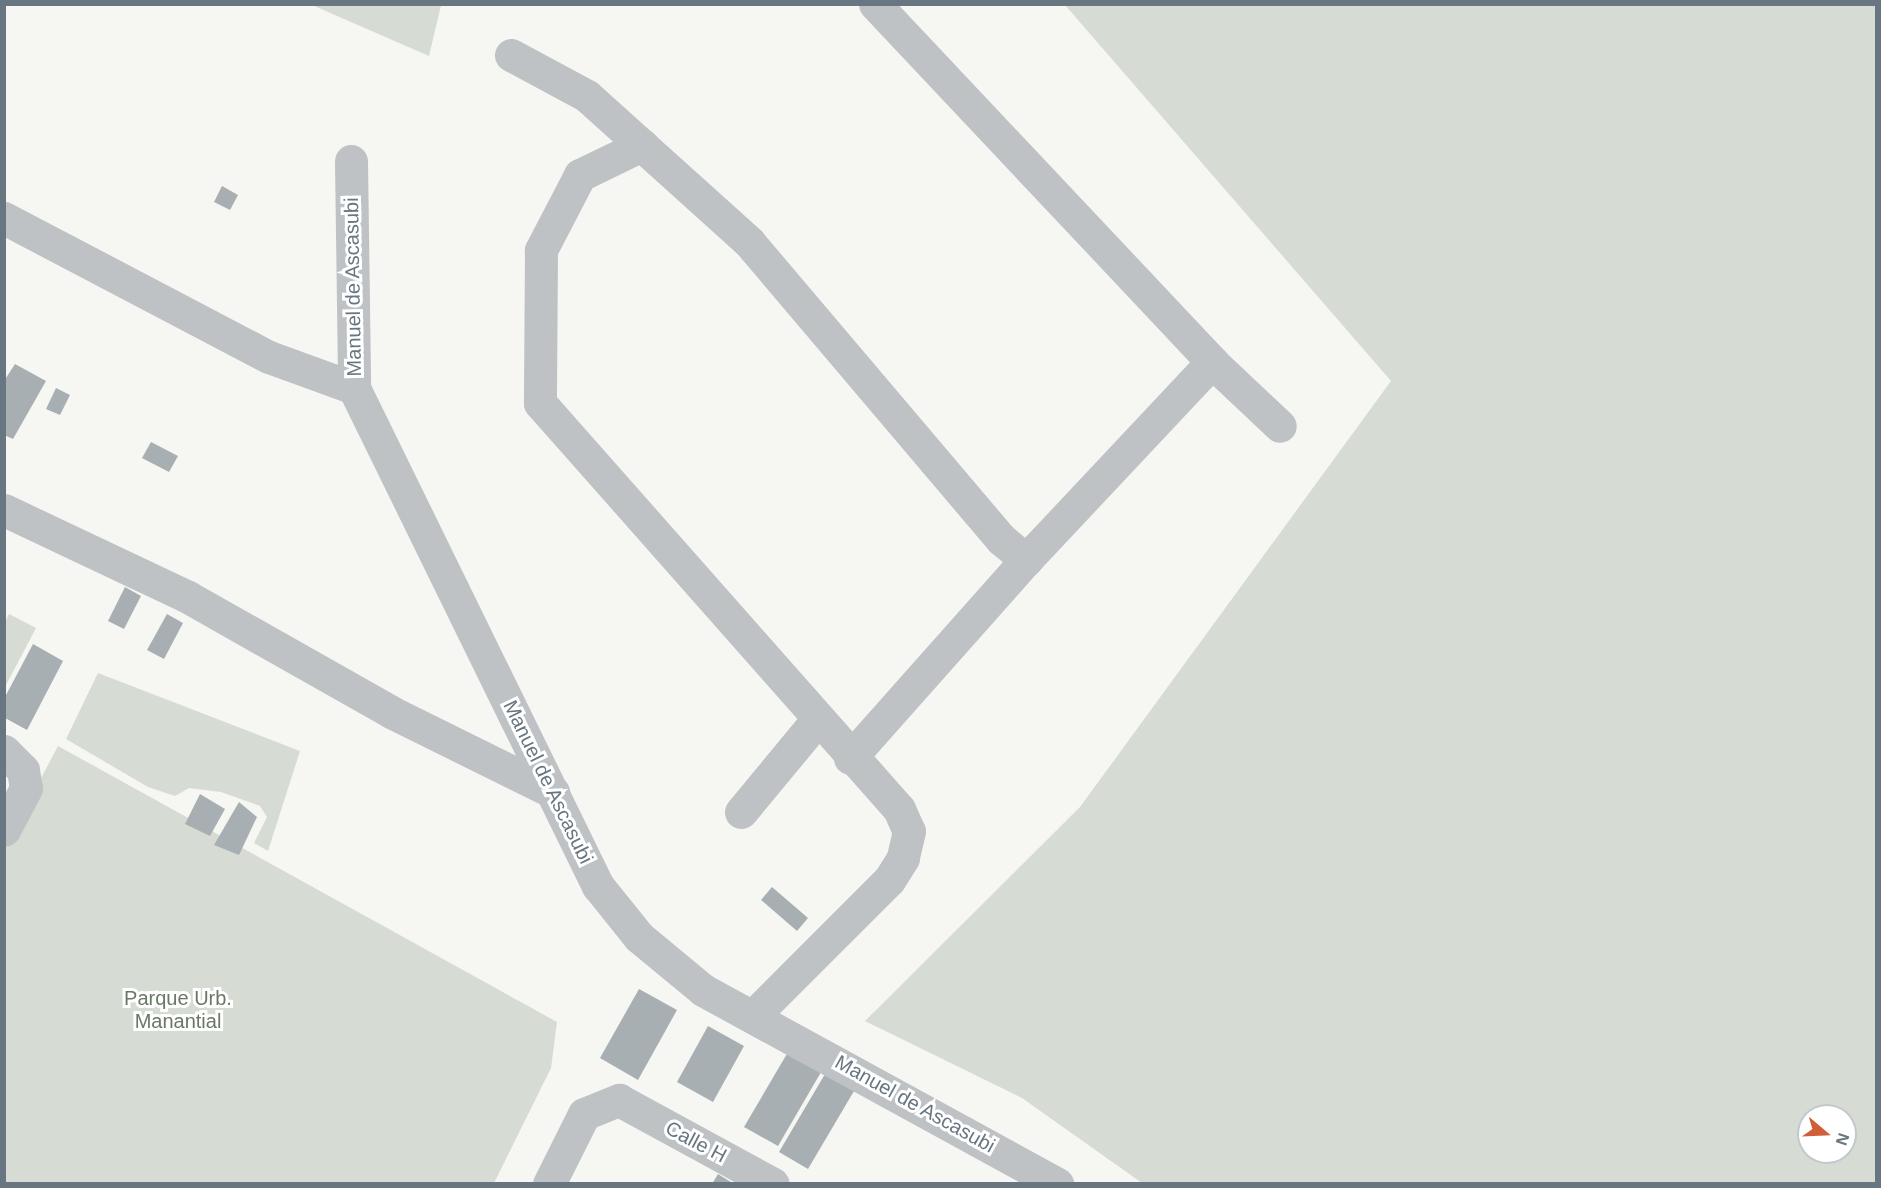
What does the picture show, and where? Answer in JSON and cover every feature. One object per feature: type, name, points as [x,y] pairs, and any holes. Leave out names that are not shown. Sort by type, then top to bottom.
[{"type":"street","points":[[875,4],[1212,362],[1280,426]]},
{"type":"street","points":[[511,55],[587,96],[749,242],[1001,539],[1026,560]]},
{"type":"street","points":[[642,146],[580,175],[541,250],[540,403],[850,758],[899,809],[909,831],[903,858],[889,880],[754,1015]]},
{"type":"street","name":"Manuel de Ascasubi","points":[[351,161],[354,388],[598,886],[639,936],[703,990],[754,1015],[1057,1184]]},
{"type":"street","points":[[4,218],[268,357],[354,388]]},
{"type":"street","points":[[850,758],[1026,560],[1212,362]]},
{"type":"street","points":[[4,510],[188,597],[391,712],[553,792]]},
{"type":"street","points":[[741,812],[817,720]]},
{"type":"street","points":[[4,830],[26,789],[23,771],[8,753]]},
{"type":"street","name":"Calle H","points":[[549,1184],[584,1114],[619,1100],[773,1184]]},
{"type":"green space","points":[[312,5],[441,5],[429,56]]},
{"type":"green space","points":[[1065,5],[1876,5],[1876,1183],[1142,1183],[1022,1098],[865,1021],[1080,807],[1391,381]]},
{"type":"green space","points":[[9,614],[36,628],[5,687],[5,622]]},
{"type":"green space","points":[[98,673],[300,751],[268,851],[254,843],[267,817],[260,806],[221,792],[189,788],[175,796],[148,787],[66,739]]},
{"type":"green space","name":"Parque Urb. Manantial","points":[[58,746],[557,1022],[551,1068],[494,1183],[5,1183],[4,848]]},
{"type":"building","points":[[222,186],[238,195],[230,210],[214,202]]},
{"type":"building","points":[[15,364],[46,381],[13,439],[4,435],[4,381]]},
{"type":"building","points":[[56,388],[70,395],[60,415],[46,409]]},
{"type":"building","points":[[151,442],[178,456],[169,472],[142,458]]},
{"type":"building","points":[[125,587],[141,596],[124,629],[108,621]]},
{"type":"building","points":[[167,614],[183,623],[164,659],[147,650]]},
{"type":"building","points":[[33,644],[63,661],[27,730],[5,718],[5,697]]},
{"type":"building","points":[[200,794],[225,809],[210,836],[185,824]]},
{"type":"building","points":[[239,802],[257,817],[239,855],[214,845]]},
{"type":"building","points":[[772,887],[808,918],[797,931],[761,900]]},
{"type":"building","points":[[639,989],[677,1010],[638,1080],[600,1058]]},
{"type":"building","points":[[708,1026],[744,1046],[713,1102],[677,1082]]},
{"type":"building","points":[[791,1047],[824,1067],[778,1146],[744,1127]]},
{"type":"building","points":[[825,1074],[854,1091],[808,1169],[779,1152]]},
{"type":"building","points":[[718,1174],[734,1184],[712,1184]]}]
